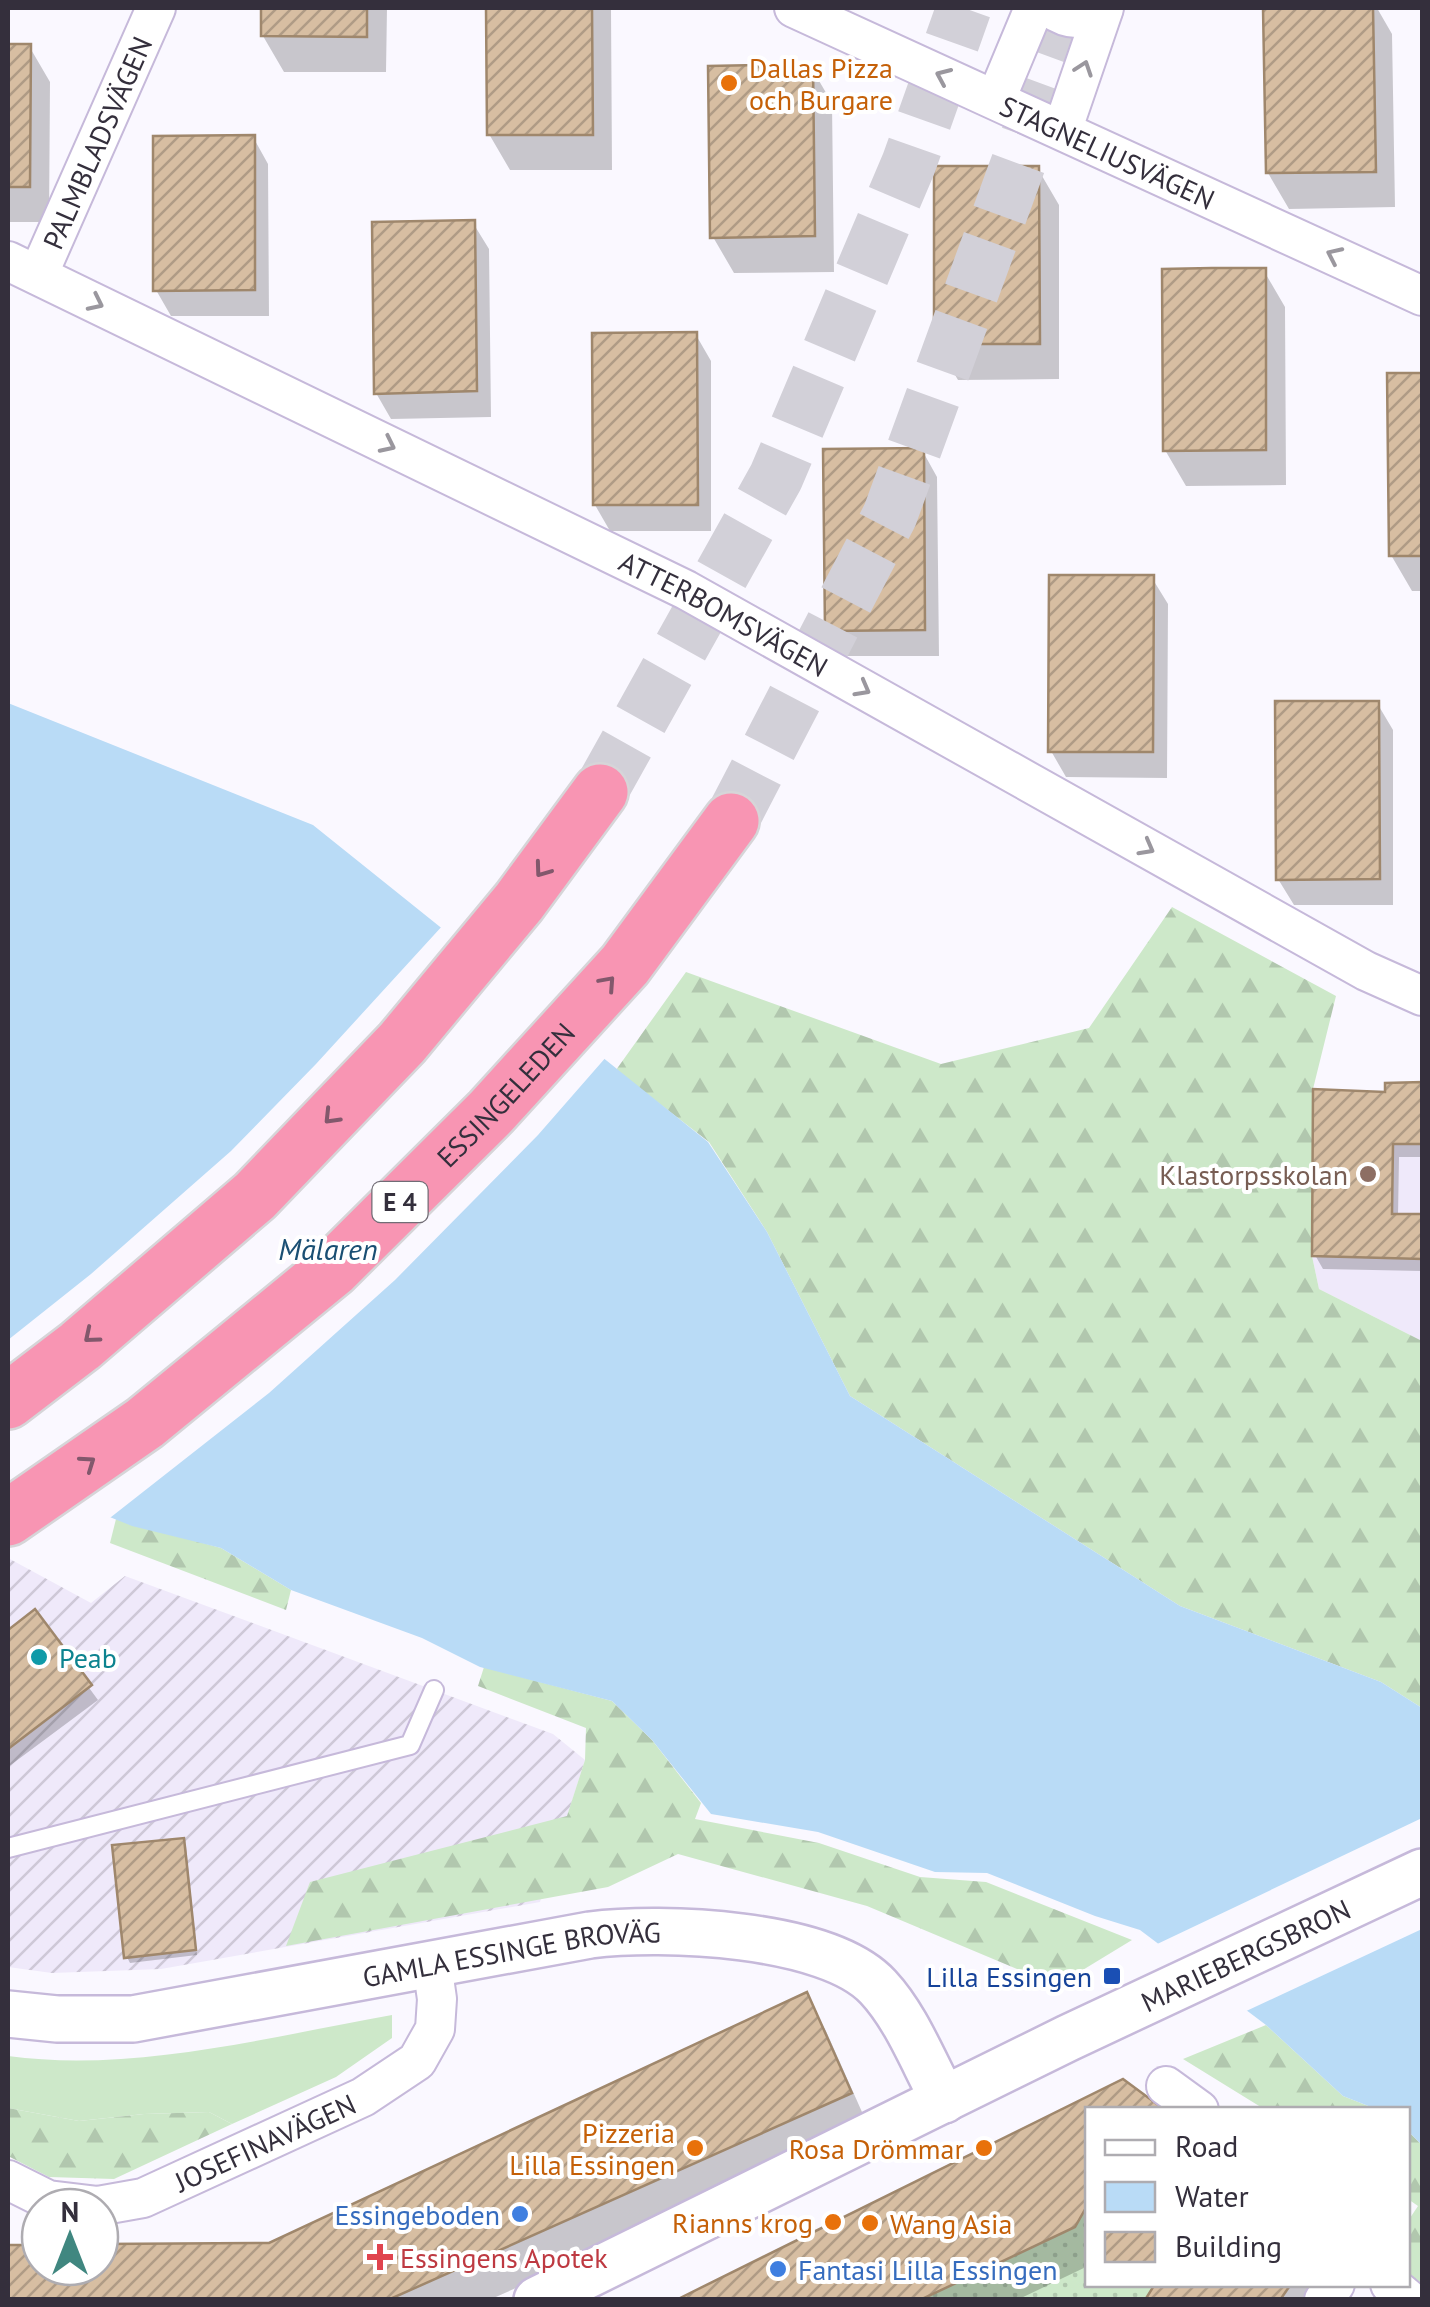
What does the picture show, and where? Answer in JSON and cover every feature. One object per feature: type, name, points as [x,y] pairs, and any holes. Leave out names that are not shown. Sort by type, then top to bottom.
[{"type":"highway","points":[[8,1401],[80,1346],[255,1196],[402,1044],[519,902],[600,792]]},
{"type":"highway","name":"ESSINGELEDEN","points":[[8,1518],[144,1423],[333,1269],[491,1112],[625,964],[731,821]]},
{"type":"street","name":"PALMBLADSVÄGEN","points":[[23,268],[156,8]]},
{"type":"street","name":"STAGNELIUSVÄGEN","points":[[794,8],[1064,128],[1422,296]]},
{"type":"street","points":[[996,99],[1034,8]]},
{"type":"street","points":[[1050,8],[1065,18],[1084,19],[1104,9]]},
{"type":"street","points":[[1064,128],[1104,9]]},
{"type":"street","name":"ATTERBOMSVÄGEN","points":[[23,268],[686,590],[1366,971],[1422,996]]},
{"type":"street","name":"MARIEBERGSBRON","points":[[538,2300],[1068,2038],[1422,1872]]},
{"type":"street","name":"GAMLA ESSINGE BROVÄG","points":[[8,2014],[57,2019],[133,2019],[627,1930],[712,1933],[788,1946],[854,1969],[878,1987],[898,2016],[944,2100]]},
{"type":"street","name":"JOSEFINAVÄGEN","points":[[8,2180],[48,2200],[98,2206],[143,2198],[363,2097],[418,2061],[435,2030],[437,1999],[432,1964]]},
{"type":"street","points":[[1166,2086],[1196,2107]]},
{"type":"lane","points":[[8,1848],[410,1745],[434,1690]]},
{"type":"shaded area","name":"Klastorpsskolan","points":[[1422,1082],[1422,1341],[1319,1289],[1312,1256],[1385,1091],[1385,1083]]},
{"type":"shaded area","points":[[8,1558],[91,1603],[125,1576],[553,1734],[585,1760],[540,1902],[161,1969],[52,1973],[8,1967]]},
{"type":"green space","points":[[1172,907],[1336,996],[1313,1089],[1312,1256],[1319,1289],[1422,1341],[1422,1708],[1381,1682],[1180,1606],[850,1396],[767,1232],[709,1142],[616,1070],[686,972],[941,1064],[1089,1028]]},
{"type":"green space","points":[[116,1519],[221,1548],[291,1590],[286,1610],[110,1543]]},
{"type":"green space","points":[[484,1667],[612,1701],[652,1740],[701,1803],[695,1819],[819,1843],[920,1877],[986,1882],[1132,1940],[1063,1982],[1017,1969],[867,1906],[678,1854],[608,1887],[286,1946],[310,1882],[567,1816],[585,1760],[586,1728],[478,1686]]},
{"type":"green space","points":[[392,2015],[392,2038],[336,2077],[232,2124],[209,2112],[79,2121],[8,2108],[8,2056],[103,2060],[152,2056]]},
{"type":"green space","points":[[1266,2025],[1343,2096],[1371,2107],[1261,2107],[1183,2059]]},
{"type":"green space","points":[[8,2108],[79,2121],[209,2112],[232,2124],[114,2179],[49,2177],[8,2156]]},
{"type":"green space","points":[[1410,2133],[1422,2145],[1422,2285],[1410,2275],[1410,2218],[1418,2206],[1410,2200]]},
{"type":"green space","points":[[1085,2205],[1085,2287],[1154,2287],[1145,2299],[920,2300]]},
{"type":"water","name":"Mälaren","points":[[8,703],[313,825],[708,1142],[767,1232],[850,1396],[1180,1606],[1381,1682],[1422,1708],[1422,2145],[1410,2133],[1410,2107],[1371,2107],[1343,2096],[1266,2025],[1140,1930],[987,1873],[935,1872],[818,1832],[711,1814],[652,1740],[612,1701],[480,1667],[422,1638],[291,1590],[221,1548],[132,1526],[8,1476]]},
{"type":"pier","points":[[444,924],[607,1056],[538,1135],[395,1280],[269,1393],[106,1521],[8,1481],[8,1340],[91,1274],[231,1151]]},
{"type":"pier","points":[[1422,1818],[1422,1929],[1242,2013],[1153,1946]]},
{"type":"building","points":[[261,8],[367,8],[367,37],[261,36]]},
{"type":"building","points":[[486,8],[592,8],[593,135],[487,135]]},
{"type":"building","points":[[1263,8],[1373,8],[1376,172],[1266,173]]},
{"type":"building","points":[[8,44],[31,44],[30,187],[8,187]]},
{"type":"building","points":[[813,65],[815,236],[710,238],[708,66]]},
{"type":"building","points":[[255,135],[255,290],[153,291],[153,136]]},
{"type":"building","points":[[934,166],[1039,166],[1040,344],[934,344]]},
{"type":"building","points":[[475,220],[477,391],[374,394],[372,222]]},
{"type":"building","points":[[1266,268],[1266,450],[1163,451],[1162,269]]},
{"type":"building","points":[[697,332],[698,505],[593,505],[592,333]]},
{"type":"building","points":[[1387,373],[1422,373],[1422,556],[1389,556]]},
{"type":"building","points":[[924,448],[925,630],[825,631],[823,449]]},
{"type":"building","points":[[1049,575],[1154,575],[1153,752],[1048,752]]},
{"type":"building","points":[[1275,701],[1379,701],[1380,879],[1276,880]]},
{"type":"building","name":"Klastorpsskolan","points":[[1422,1082],[1422,1144],[1393,1144],[1392,1214],[1422,1214],[1422,1259],[1312,1256],[1313,1089],[1385,1092],[1385,1083]]},
{"type":"building","name":"Peab","points":[[35,1609],[92,1685],[8,1749],[8,1630]]},
{"type":"building","points":[[184,1838],[196,1950],[124,1958],[112,1845]]},
{"type":"building","points":[[807,1992],[852,2093],[388,2300],[8,2300],[8,2245],[20,2245],[20,2287],[120,2287],[120,2244],[269,2243]]},
{"type":"building","points":[[1123,2079],[1161,2107],[1085,2107],[1085,2209],[1075,2227],[920,2300],[676,2300]]},
{"type":"building","points":[[1153,2287],[1289,2287],[1280,2300],[1145,2300]]},
{"type":"tunnel","points":[[600,792],[776,477],[909,163],[964,8]]},
{"type":"tunnel","points":[[731,821],[890,515],[1075,8]]},
{"type":"place","name":"Dallas Pizza och Burgare","points":[[729,83]]},
{"type":"place","name":"Klastorpsskolan","points":[[1368,1174]]},
{"type":"place","name":"Peab","points":[[39,1657]]},
{"type":"place","name":"Lilla Essingen","points":[[1112,1976]]},
{"type":"place","name":"Pizzeria Lilla Essingen","points":[[695,2148]]},
{"type":"place","name":"Rosa Drömmar","points":[[984,2148]]},
{"type":"place","name":"Essingeboden","points":[[520,2214]]},
{"type":"place","name":"Rianns krog","points":[[833,2222]]},
{"type":"place","name":"Wang Asia","points":[[870,2223]]},
{"type":"place","name":"Essingens Apotek","points":[[380,2257]]},
{"type":"place","name":"Fantasi Lilla Essingen","points":[[778,2269]]}]
